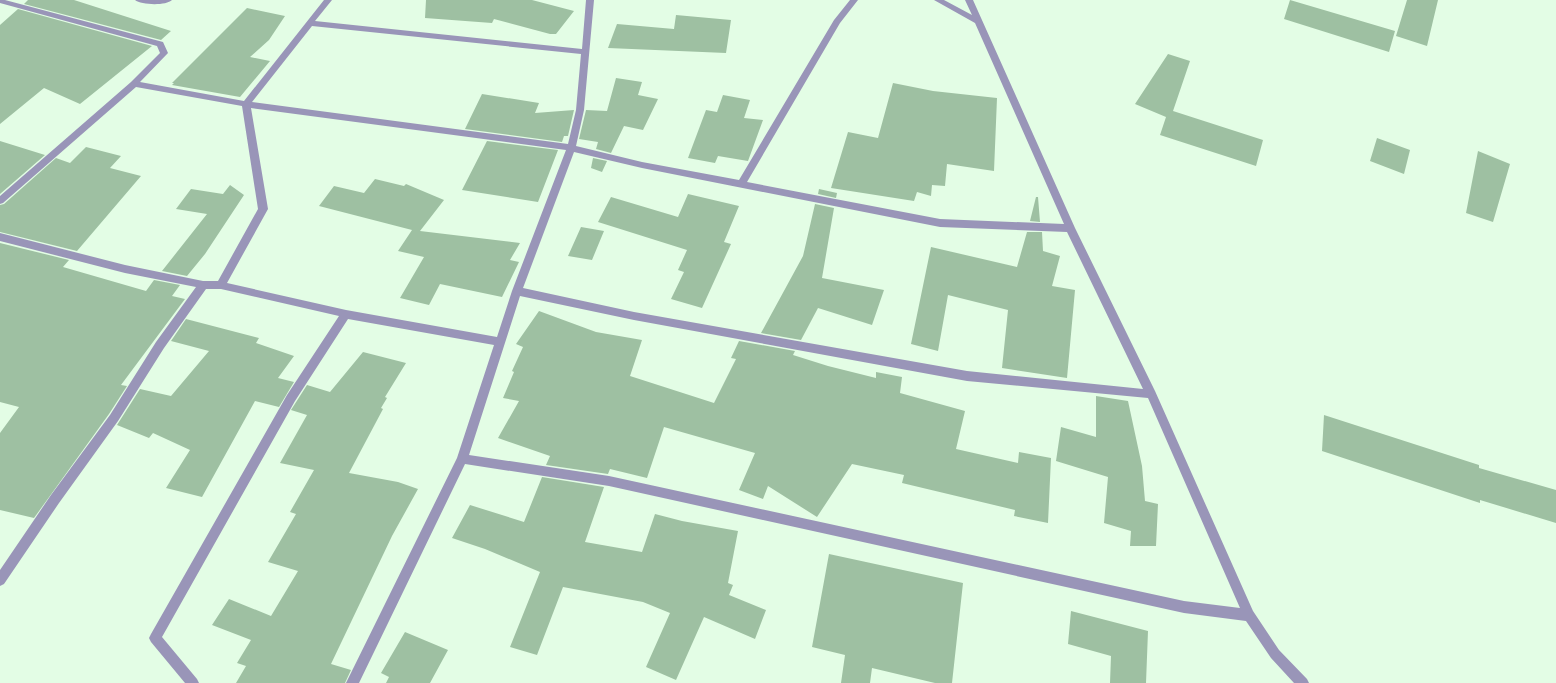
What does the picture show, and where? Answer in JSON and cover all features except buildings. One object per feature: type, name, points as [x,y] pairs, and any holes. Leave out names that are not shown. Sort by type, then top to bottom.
[{"type":"street","points":[[140,0],[164,2],[168,0]]},
{"type":"street","points":[[221,285],[263,209],[246,104],[328,0]]},
{"type":"street","points":[[352,683],[462,459],[517,291],[571,148],[580,110],[590,0]]},
{"type":"street","points":[[741,184],[837,22],[854,0]]},
{"type":"street","points":[[938,0],[979,22]]},
{"type":"street","points":[[969,0],[1070,228],[1151,394],[1249,615],[1275,654],[1303,683]]},
{"type":"street","points":[[0,1],[160,44],[164,54],[134,84],[0,202]]},
{"type":"street","points":[[309,23],[585,52]]},
{"type":"street","points":[[134,84],[246,104],[571,148],[642,165],[940,223],[1070,228]]},
{"type":"street","points":[[0,237],[125,269],[203,285],[221,285],[346,314],[501,342]]},
{"type":"street","points":[[0,580],[54,499],[114,418],[160,345],[203,285]]},
{"type":"street","points":[[517,291],[634,316],[967,376],[1151,394]]},
{"type":"street","points":[[193,683],[154,638],[291,398],[346,314]]},
{"type":"street","points":[[462,459],[609,481],[1184,607],[1249,615]]}]
